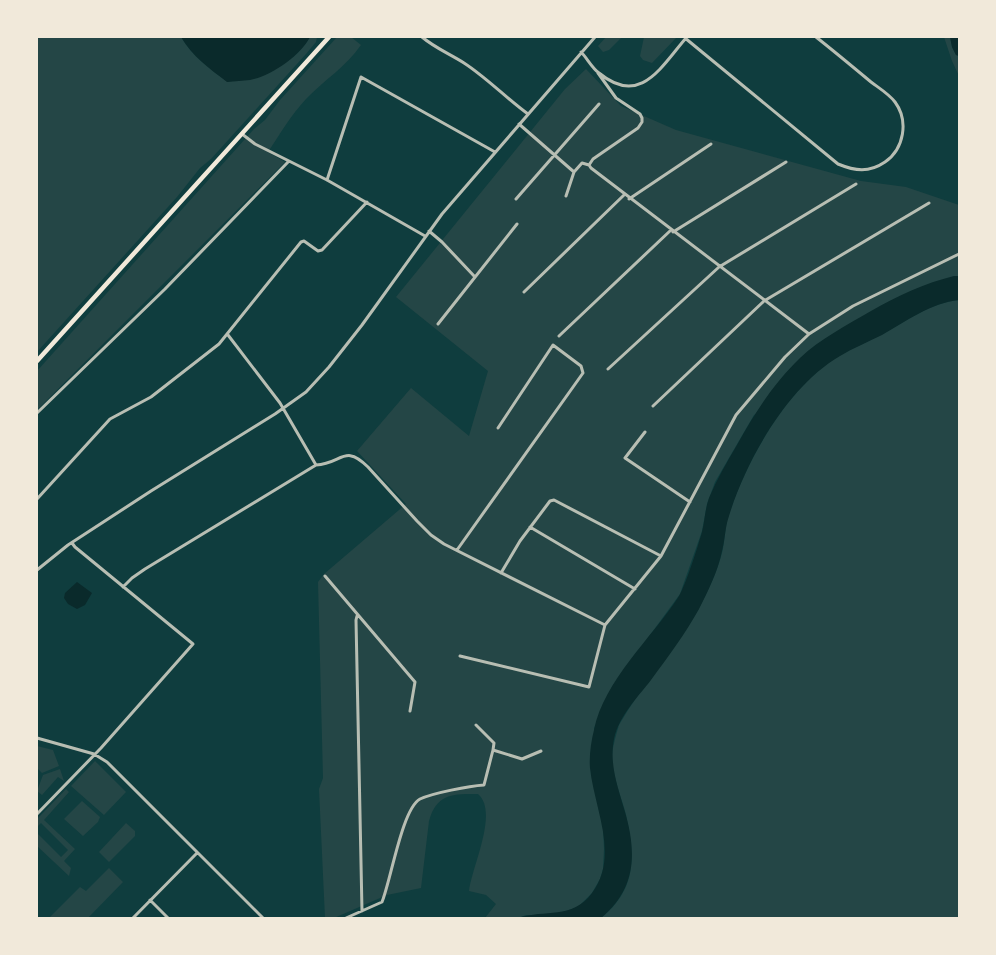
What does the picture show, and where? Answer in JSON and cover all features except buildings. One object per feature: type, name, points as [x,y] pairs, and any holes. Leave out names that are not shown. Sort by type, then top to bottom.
[{"type":"main road","points":[[37,361],[328,38]]},
{"type":"street","points":[[422,37],[431,45],[465,63],[528,114]]},
{"type":"street","points":[[37,570],[72,543],[151,491],[283,409],[306,392],[329,367],[362,325],[428,231],[595,37]]},
{"type":"street","points":[[598,73],[623,86],[638,85],[651,78],[686,38],[838,164],[856,170],[870,169],[889,159],[901,141],[903,127],[899,109],[889,96],[816,37]]},
{"type":"street","points":[[581,52],[616,98],[640,114],[642,118],[642,122],[638,128],[593,159],[589,165]]},
{"type":"street","points":[[327,180],[361,77],[495,152]]},
{"type":"street","points":[[516,199],[600,104]]},
{"type":"street","points":[[519,124],[574,172]]},
{"type":"street","points":[[242,134],[255,144],[327,180],[425,236]]},
{"type":"street","points":[[629,199],[711,144]]},
{"type":"street","points":[[37,413],[165,289],[289,161]]},
{"type":"street","points":[[559,336],[672,231],[786,162]]},
{"type":"street","points":[[566,196],[574,172],[582,163],[589,165],[594,172],[629,199],[809,334]]},
{"type":"street","points":[[608,369],[719,267],[856,184]]},
{"type":"street","points":[[524,292],[624,195]]},
{"type":"street","points":[[37,499],[110,419],[151,397],[206,356],[228,335],[301,242],[304,241],[318,250],[322,250],[367,202]]},
{"type":"street","points":[[653,406],[764,301],[929,203]]},
{"type":"street","points":[[438,324],[517,224]]},
{"type":"street","points":[[428,231],[442,242],[475,277]]},
{"type":"street","points":[[460,656],[590,687],[605,625],[661,556],[741,408],[785,357],[809,334],[853,306],[959,254]]},
{"type":"street","points":[[228,335],[283,409],[316,465]]},
{"type":"street","points":[[457,550],[583,373],[581,366],[553,345],[498,428]]},
{"type":"street","points":[[645,432],[625,458],[690,502]]},
{"type":"street","points":[[124,587],[132,578],[145,569],[316,465],[327,464],[347,455],[352,455],[358,457],[431,535],[457,550],[605,625]]},
{"type":"street","points":[[502,573],[530,528],[550,501],[554,500],[661,556]]},
{"type":"street","points":[[530,528],[635,589]]},
{"type":"street","points":[[37,814],[94,754],[193,644],[72,543]]},
{"type":"street","points":[[325,576],[415,682],[410,711]]},
{"type":"street","points":[[358,616],[356,620],[362,911]]},
{"type":"street","points":[[346,918],[382,902],[387,890],[404,824],[414,805],[420,800],[433,795],[484,785],[494,750],[494,744],[476,725]]},
{"type":"street","points":[[37,738],[94,754],[107,762],[263,918]]},
{"type":"street","points":[[494,750],[522,759],[541,752]]},
{"type":"street","points":[[133,918],[197,852]]},
{"type":"street","points":[[150,900],[168,918]]},
{"type":"shaded area","points":[[37,37],[181,37],[196,56],[228,82],[252,76],[284,63],[302,48],[310,37],[317,37],[316,42],[306,54],[211,159],[200,168],[177,197],[37,352]]},
{"type":"shaded area","points":[[181,37],[310,37],[292,58],[276,70],[250,80],[227,82],[196,56]]},
{"type":"shaded area","points":[[337,37],[351,37],[361,45],[342,67],[313,92],[301,105],[268,152],[285,162],[37,410],[37,371],[254,129],[265,120],[280,100]]},
{"type":"shaded area","points":[[606,37],[622,37],[609,50],[603,52],[598,46]]},
{"type":"shaded area","points":[[644,37],[677,37],[652,63],[643,60],[640,56]]},
{"type":"shaded area","points":[[944,37],[950,37],[952,47],[956,55],[959,56],[959,76],[952,61]]},
{"type":"shaded area","points":[[950,37],[959,37],[959,56],[956,55],[952,47]]},
{"type":"shaded area","points":[[586,69],[621,106],[676,130],[861,181],[906,187],[959,205],[959,276],[954,276],[754,415],[715,482],[707,504],[702,531],[680,594],[612,687],[594,728],[598,807],[603,826],[604,849],[603,869],[600,879],[592,893],[578,907],[551,915],[526,915],[518,918],[485,918],[496,904],[486,895],[469,891],[485,826],[486,813],[484,802],[478,794],[461,794],[441,800],[432,812],[429,821],[421,888],[387,895],[334,918],[325,918],[319,789],[323,778],[318,582],[324,574],[406,504],[357,451],[411,388],[469,436],[488,371],[396,297],[565,89]]},
{"type":"shaded area","points":[[959,276],[959,300],[938,305],[919,313],[882,335],[845,353],[821,369],[803,386],[787,405],[771,426],[758,449],[737,494],[728,520],[718,566],[699,609],[670,654],[624,715],[616,731],[613,748],[613,767],[629,827],[632,856],[631,870],[627,883],[613,907],[601,918],[518,918],[528,915],[558,912],[576,907],[592,893],[600,879],[604,863],[605,848],[590,768],[592,739],[599,712],[618,677],[679,596],[700,538],[709,498],[715,484],[765,399],[790,368],[825,338],[901,295],[932,282]]},
{"type":"shaded area","points":[[959,300],[959,918],[601,918],[613,907],[621,895],[627,883],[632,858],[626,815],[612,763],[613,748],[619,725],[638,695],[680,638],[702,602],[720,560],[728,517],[736,495],[758,449],[786,405],[820,369],[844,353],[928,309]]},
{"type":"shaded area","points":[[77,582],[92,593],[85,605],[77,609],[68,604],[64,598],[65,593]]},
{"type":"shaded area","points":[[37,746],[53,750],[59,766],[42,773],[37,768]]},
{"type":"shaded area","points":[[95,761],[126,792],[104,815],[71,786]]},
{"type":"shaded area","points":[[60,769],[64,781],[58,777],[42,795],[37,791],[43,775]]},
{"type":"shaded area","points":[[66,789],[69,792],[44,820],[75,849],[64,861],[71,868],[69,876],[37,846],[37,833],[61,857],[68,850],[41,823],[37,827],[37,819]]},
{"type":"shaded area","points":[[82,801],[100,817],[98,822],[83,836],[64,819]]},
{"type":"shaded area","points":[[126,823],[135,831],[135,836],[109,862],[99,852]]},
{"type":"shaded area","points":[[109,868],[123,882],[88,918],[49,918],[80,887],[86,891]]}]
